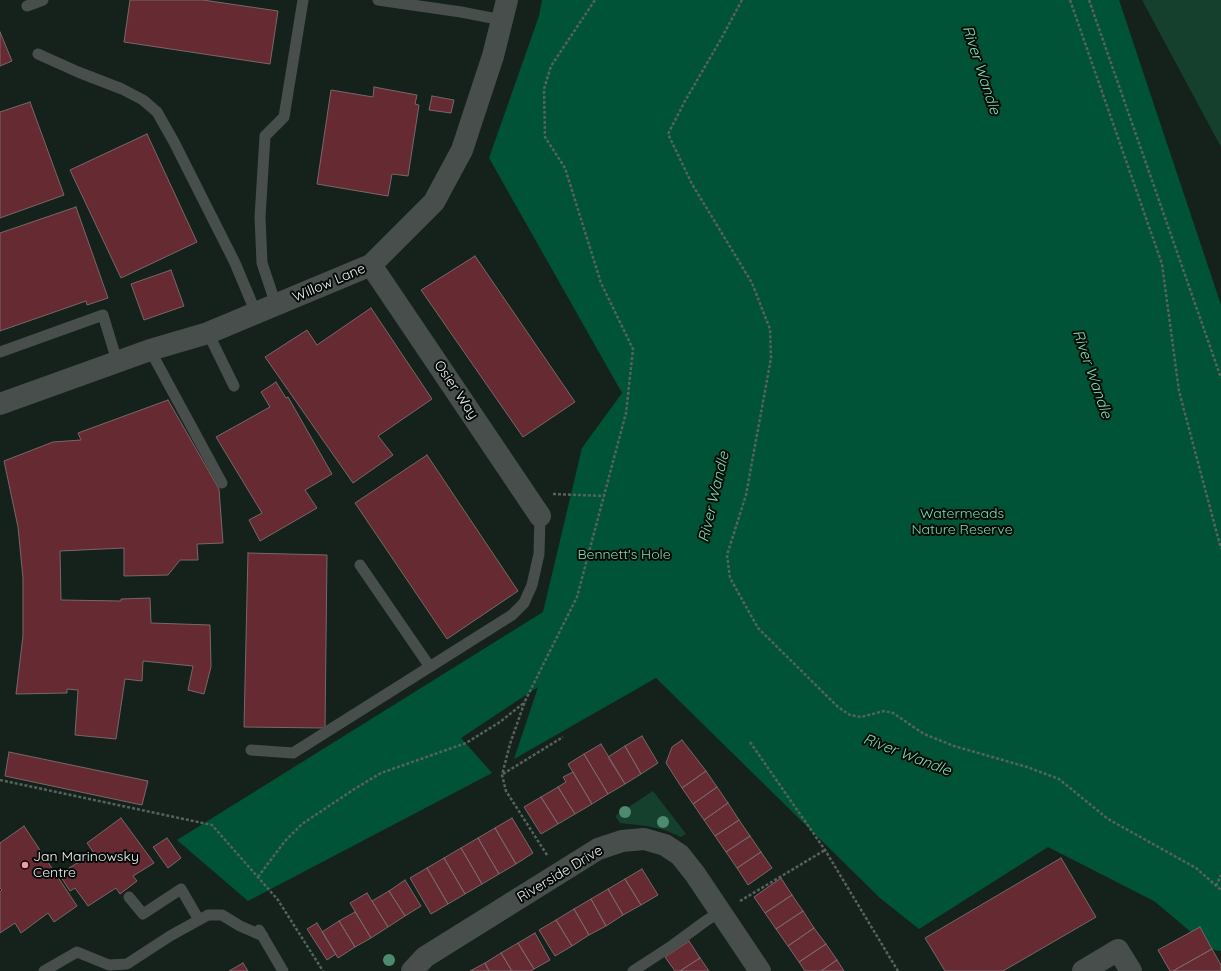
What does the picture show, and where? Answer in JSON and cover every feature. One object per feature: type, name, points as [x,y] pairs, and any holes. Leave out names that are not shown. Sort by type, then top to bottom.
[{"type":"street","name":"Willow Lane","points":[[0,404],[117,361],[208,333],[371,265],[434,202],[462,150],[493,56],[504,10]]},
{"type":"street","name":"Osier Way","points":[[371,265],[540,516]]},
{"type":"street","name":"Riverside Drive","points":[[412,971],[426,957],[598,849],[622,841],[644,839],[665,845],[680,855],[695,874],[760,971]]},
{"type":"street","points":[[1084,971],[1118,950],[1130,971]]},
{"type":"lane","points":[[27,6],[43,0]]},
{"type":"lane","points":[[266,309],[260,217],[265,136],[284,117],[303,0]]},
{"type":"lane","points":[[378,0],[461,12],[504,10]]},
{"type":"lane","points":[[38,54],[78,72],[122,89],[143,100],[157,112],[174,142],[235,263],[266,309]]},
{"type":"lane","points":[[0,352],[103,315],[117,361]]},
{"type":"lane","points":[[208,333],[234,386]]},
{"type":"lane","points":[[150,350],[222,483]]},
{"type":"lane","points":[[251,750],[293,753],[512,615],[524,603],[532,585],[539,554],[540,516]]},
{"type":"lane","points":[[360,565],[430,667]]},
{"type":"lane","points":[[129,897],[143,914],[181,888],[199,920]]},
{"type":"lane","points":[[633,971],[721,912]]},
{"type":"lane","points":[[44,971],[77,952],[109,965],[128,964],[170,936],[208,915],[222,916],[263,936]]},
{"type":"lane","points":[[257,926],[283,971]]},
{"type":"path","points":[[559,874],[506,791],[502,775],[510,744],[525,701],[578,598],[626,412],[633,349],[601,283],[565,168],[545,137],[544,89],[552,66],[595,0]]},
{"type":"path","points":[[742,0],[668,134],[692,184],[752,283],[770,329],[771,358],[746,495],[727,555],[730,578],[758,628],[838,707],[850,715],[861,717],[884,711],[893,714],[924,734],[954,746],[1027,767],[1059,779],[1108,819],[1196,868],[1221,890]]},
{"type":"path","points":[[1070,0],[1162,264],[1179,391],[1221,549]]},
{"type":"path","points":[[1089,0],[1221,378]]},
{"type":"path","points":[[525,493],[604,496]]},
{"type":"path","points":[[258,877],[285,841],[302,824],[356,788],[381,773],[466,743],[500,722],[525,701]]},
{"type":"path","points":[[502,775],[563,737]]},
{"type":"path","points":[[750,742],[825,850],[898,971]]},
{"type":"path","points":[[0,780],[212,825],[278,900],[323,971]]},
{"type":"path","points":[[721,912],[825,850]]},
{"type":"path","points":[[1216,886],[1221,875]]},
{"type":"shaded area","name":"Watermeads Nature Reserve","points":[[542,0],[1119,0],[1221,305],[1221,942],[1201,925],[1048,847],[919,929],[880,898],[656,678],[514,759],[538,687],[461,738],[492,773],[248,901],[177,840],[543,612],[582,448],[622,393],[489,158],[539,16]]},
{"type":"shaded area","points":[[1142,0],[1221,0],[1221,147]]},
{"type":"shaded area","points":[[653,791],[686,834],[681,837],[665,830],[620,823],[615,816]]},
{"type":"building","points":[[130,0],[203,0],[278,11],[270,64],[124,42]]},
{"type":"building","points":[[0,32],[12,61],[0,66]]},
{"type":"building","points":[[374,87],[417,95],[415,104],[419,105],[408,176],[392,174],[388,196],[317,184],[331,90],[373,97]]},
{"type":"building","points":[[432,96],[454,100],[451,113],[429,110]]},
{"type":"building","points":[[30,102],[64,195],[0,218],[0,112]]},
{"type":"building","points":[[147,134],[197,242],[121,278],[70,170]]},
{"type":"building","points":[[76,207],[108,298],[87,305],[86,301],[0,331],[0,233]]},
{"type":"building","points":[[475,256],[575,402],[523,437],[421,290]]},
{"type":"building","points":[[171,270],[184,306],[144,320],[131,284]]},
{"type":"building","points":[[371,308],[432,399],[378,436],[393,455],[353,483],[265,357],[307,330],[317,345]]},
{"type":"building","points":[[276,382],[286,398],[288,397],[332,474],[305,490],[317,508],[260,541],[249,520],[262,513],[216,437],[270,407],[261,392]]},
{"type":"building","points":[[168,400],[219,489],[223,543],[197,544],[198,560],[180,560],[168,575],[124,576],[124,548],[60,551],[61,600],[121,601],[121,599],[150,598],[151,623],[210,625],[211,667],[204,694],[188,690],[193,666],[143,661],[142,681],[125,679],[116,739],[75,735],[78,690],[67,689],[67,693],[16,694],[23,636],[23,578],[18,527],[4,461],[53,442],[81,440],[78,433]]},
{"type":"building","points":[[427,455],[518,591],[447,639],[355,503]]},
{"type":"building","points":[[248,553],[327,555],[325,728],[244,727]]},
{"type":"building","points":[[642,736],[658,763],[641,774],[625,746]]},
{"type":"building","points":[[682,740],[706,771],[682,788],[666,763],[672,747]]},
{"type":"building","points":[[601,744],[625,784],[608,794],[584,754]]},
{"type":"building","points":[[625,746],[641,774],[625,784],[608,757]]},
{"type":"building","points":[[9,752],[148,781],[142,805],[5,776]]},
{"type":"building","points":[[584,754],[608,794],[592,804],[568,764]]},
{"type":"building","points":[[706,771],[717,787],[693,804],[682,788]]},
{"type":"building","points":[[573,772],[592,804],[575,814],[558,787],[566,782],[563,777]]},
{"type":"building","points":[[558,787],[575,814],[558,824],[541,797]]},
{"type":"building","points":[[717,787],[728,803],[704,820],[693,804]]},
{"type":"building","points":[[541,797],[558,824],[541,834],[524,807]]},
{"type":"building","points":[[728,803],[739,820],[715,836],[704,820]]},
{"type":"building","points":[[121,818],[154,863],[133,876],[137,881],[120,894],[116,888],[88,906],[75,888],[70,891],[59,874],[94,853],[87,843]]},
{"type":"building","points":[[512,818],[533,853],[516,864],[495,828]]},
{"type":"building","points":[[739,820],[750,836],[726,852],[715,836]]},
{"type":"building","name":"Jan Marinowsky Centre","points":[[24,826],[77,906],[54,922],[48,913],[21,933],[15,923],[0,933],[0,892],[2,890],[0,888],[0,843]]},
{"type":"building","points":[[495,828],[516,864],[499,874],[478,838]]},
{"type":"building","points":[[750,836],[761,852],[737,868],[726,852]]},
{"type":"building","points":[[167,838],[181,858],[168,868],[153,847]]},
{"type":"building","points":[[478,838],[499,874],[482,884],[461,848]]},
{"type":"building","points":[[461,848],[482,884],[465,894],[444,858]]},
{"type":"building","points":[[761,852],[772,868],[748,885],[737,868]]},
{"type":"building","points":[[444,858],[465,894],[448,904],[427,868]]},
{"type":"building","points":[[1061,858],[1096,917],[1003,971],[945,971],[925,938]]},
{"type":"building","points":[[427,868],[448,904],[431,914],[410,878]]},
{"type":"building","points":[[642,869],[658,895],[641,905],[625,879]]},
{"type":"building","points":[[781,878],[792,895],[765,913],[754,897]]},
{"type":"building","points":[[625,879],[641,905],[623,915],[608,889]]},
{"type":"building","points":[[405,880],[421,906],[405,916],[389,891]]},
{"type":"building","points":[[608,889],[623,915],[606,926],[591,899]]},
{"type":"building","points":[[389,891],[405,916],[388,927],[372,901]]},
{"type":"building","points":[[367,893],[388,927],[371,938],[350,903]]},
{"type":"building","points":[[792,895],[803,911],[776,929],[765,913]]},
{"type":"building","points":[[591,899],[606,926],[589,935],[574,909]]},
{"type":"building","points":[[574,909],[589,935],[572,946],[556,920]]},
{"type":"building","points":[[803,911],[814,928],[788,946],[776,929]]},
{"type":"building","points":[[355,912],[371,938],[355,947],[339,921]]},
{"type":"building","points":[[556,920],[572,946],[555,956],[539,930]]},
{"type":"building","points":[[339,921],[355,947],[338,958],[322,932]]},
{"type":"building","points":[[317,923],[336,954],[327,960],[307,929]]},
{"type":"building","points":[[1200,927],[1212,949],[1173,971],[1170,971],[1158,950]]},
{"type":"building","points":[[814,928],[826,944],[799,962],[788,946]]},
{"type":"building","points":[[535,933],[550,960],[534,969],[518,943]]},
{"type":"building","points":[[689,941],[700,958],[680,971],[675,971],[665,957]]},
{"type":"building","points":[[518,943],[534,969],[531,971],[512,971],[501,953]]},
{"type":"building","points":[[826,944],[837,960],[821,971],[805,971],[799,962]]},
{"type":"building","points":[[1212,949],[1221,965],[1221,971],[1173,971]]},
{"type":"building","points":[[501,953],[512,971],[489,971],[485,963]]},
{"type":"building","points":[[700,958],[709,971],[680,971]]},
{"type":"building","points":[[837,960],[844,971],[821,971]]},
{"type":"building","points":[[243,963],[248,971],[229,971]]},
{"type":"building","points":[[485,963],[489,971],[470,971]]},
{"type":"waterway","points":[[583,144],[589,126],[585,102],[591,73],[610,35],[645,0]]},
{"type":"waterway","name":"River Wandle","points":[[711,0],[708,6],[636,97],[635,152],[732,302],[742,351],[742,387],[702,536],[703,593],[725,639],[747,677],[784,706],[871,742],[1049,810],[1103,836],[1157,876]]},
{"type":"waterway","points":[[759,0],[679,125],[712,183],[783,286],[794,327],[794,357],[781,404],[765,505],[762,540],[755,574],[772,604],[827,669],[845,673],[881,670],[896,676],[934,715],[1047,738],[1057,735]]},
{"type":"waterway","points":[[812,0],[846,83],[859,136],[888,207],[936,407],[943,499],[954,536],[982,569],[1005,605],[1034,684],[1057,735],[1078,752],[1103,836]]},
{"type":"waterway","points":[[918,331],[996,203],[932,0]]},
{"type":"waterway","name":"River Wandle","points":[[959,0],[1016,177],[1072,316],[1142,520],[1208,705],[1221,750]]},
{"type":"waterway","points":[[1077,0],[1158,233],[1173,260],[1221,396]]},
{"type":"waterway","points":[[1097,0],[1221,351]]},
{"type":"waterway","points":[[1049,259],[1060,249]]},
{"type":"waterway","name":"River Wandle","points":[[1221,817],[1157,876],[1221,930]]},
{"type":"place","name":"Jan Marinowsky Centre","points":[[25,865]]},
{"type":"park label","name":"Bennett's Hole","points":[[624,555]]}]
